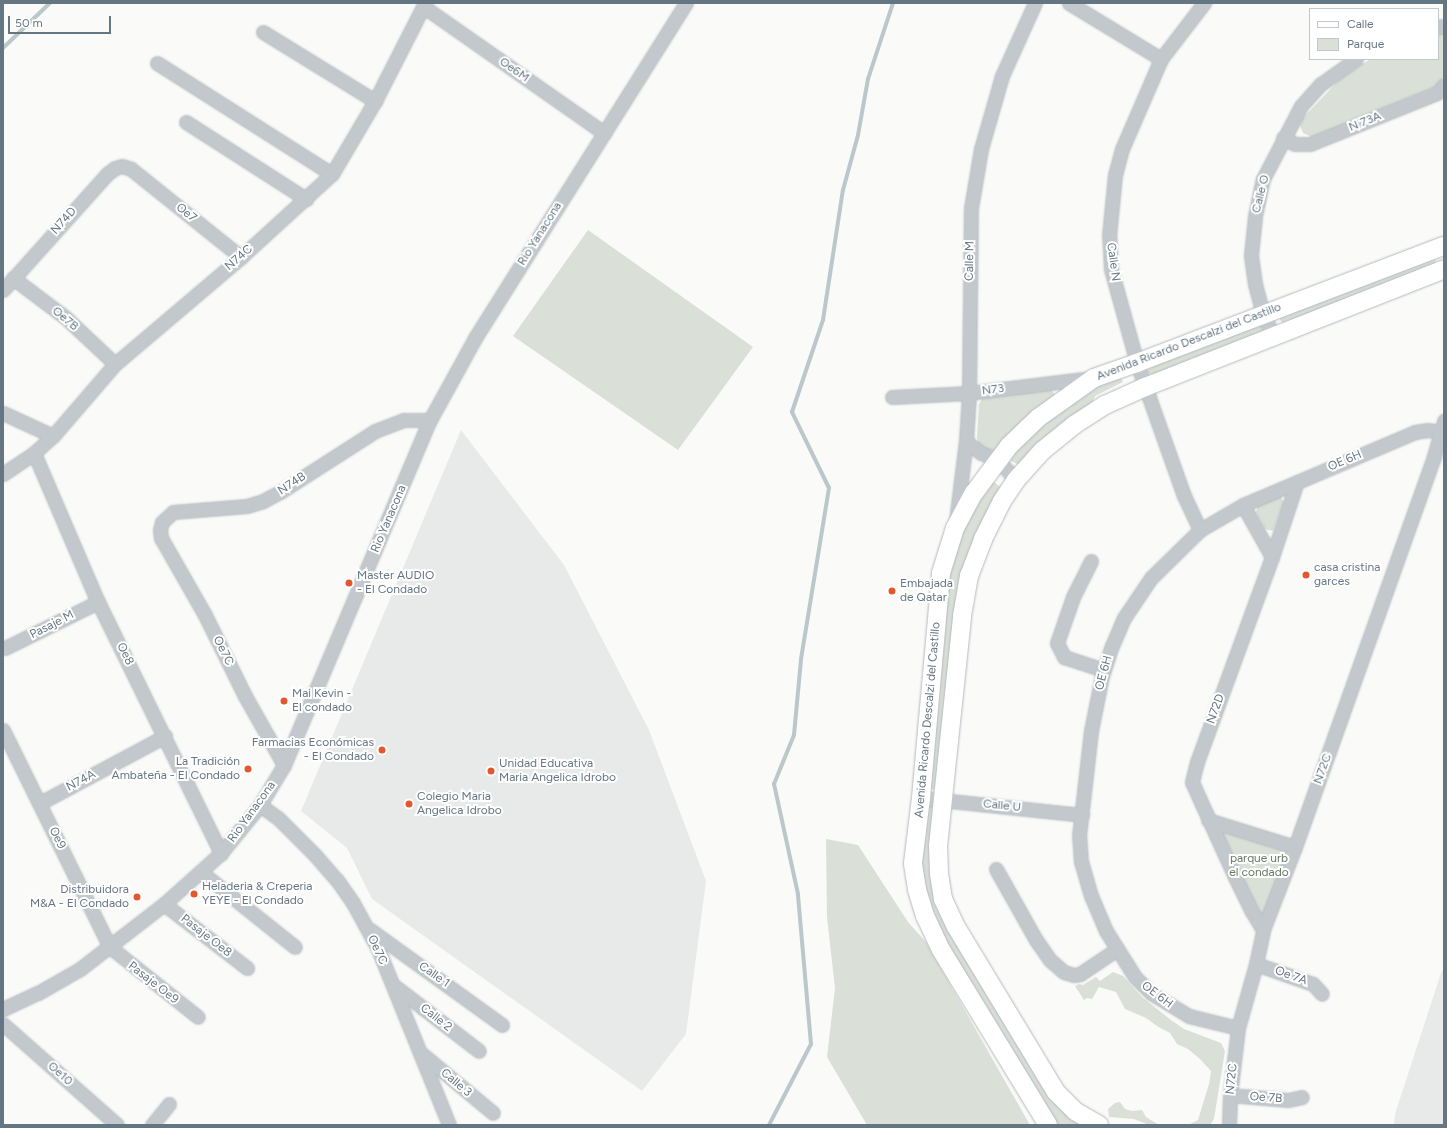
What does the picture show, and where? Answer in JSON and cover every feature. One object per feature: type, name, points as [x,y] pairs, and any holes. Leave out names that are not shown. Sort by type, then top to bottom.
[{"type":"street","name":"Rio Yanacona","points":[[3,1009],[50,986],[80,969],[164,904],[221,853],[260,804],[284,764],[430,420],[474,338],[686,3]]},
{"type":"street","name":"Calle M","points":[[955,528],[966,441],[969,393],[971,208],[981,149],[1002,76],[1034,3]]},
{"type":"street","points":[[1069,3],[1161,59]]},
{"type":"street","name":"Calle N","points":[[1200,530],[1184,496],[1137,364],[1111,270],[1109,236],[1110,209],[1114,175],[1122,149],[1161,59],[1204,3]]},
{"type":"street","name":"Oe6M","points":[[424,5],[604,133]]},
{"type":"street","name":"N74C","points":[[3,474],[34,453],[53,436],[115,364],[240,257],[332,174],[348,150],[375,101],[424,5]]},
{"type":"street","points":[[263,32],[375,101]]},
{"type":"street","name":"Calle O","points":[[1273,336],[1263,314],[1255,284],[1251,255],[1255,216],[1263,179],[1301,106],[1321,84],[1355,60]]},
{"type":"street","points":[[157,63],[332,174]]},
{"type":"street","name":"N 73A","points":[[1283,138],[1295,144],[1310,144],[1437,92],[1444,86]]},
{"type":"street","points":[[186,122],[306,199]]},
{"type":"street","name":"N74D","points":[[3,290],[107,174],[115,168],[122,166],[132,169]]},
{"type":"street","name":"Oe7","points":[[132,169],[240,257]]},
{"type":"street","name":"Avenida Ricardo Descalzi del Castillo","points":[[1048,1125],[941,950],[925,916],[917,889],[913,863],[921,798],[941,573],[955,528],[974,493],[1010,446],[1038,418],[1094,378],[1137,364],[1263,314],[1442,251]]},
{"type":"street","name":"Avenida Ricardo Descalzi del Castillo","points":[[1099,1125],[1075,1111],[1056,1092],[956,927],[943,899],[939,874],[938,846],[962,616],[969,576],[983,539],[1002,501],[1016,480],[1042,451],[1074,425],[1105,405],[1145,387],[1444,269]]},
{"type":"street","name":"Oe7B","points":[[13,278],[66,318],[115,364]]},
{"type":"street","name":"N73","points":[[892,397],[969,393],[1094,378]]},
{"type":"street","points":[[3,413],[53,436]]},
{"type":"street","name":"N74B","points":[[161,538],[160,530],[162,522],[173,512],[248,506],[263,501],[280,492],[374,431],[404,420],[430,420]]},
{"type":"street","name":"OE 6H","points":[[1238,1028],[1189,1016],[1151,993],[1135,977],[1117,949],[1106,931],[1091,896],[1081,862],[1079,836],[1091,731],[1104,670],[1112,646],[1128,612],[1151,578],[1200,530],[1243,505],[1415,432],[1442,426]]},
{"type":"street","name":"N72C","points":[[1229,1125],[1230,1095],[1238,1028],[1256,964],[1263,930],[1439,458],[1442,426]]},
{"type":"street","points":[[966,441],[981,453],[998,460],[1016,480]]},
{"type":"street","name":"Oe8","points":[[34,453],[98,602],[221,853]]},
{"type":"street","name":"N72D","points":[[1263,930],[1252,912],[1208,820],[1192,782],[1199,754],[1272,557],[1297,482]]},
{"type":"street","points":[[1243,505],[1272,557]]},
{"type":"street","name":"Oe7C","points":[[161,538],[204,614],[245,696],[284,764]]},
{"type":"street","points":[[1091,561],[1073,597],[1057,643],[1064,657],[1104,670]]},
{"type":"street","name":"Pasaje M","points":[[5,648],[98,602]]},
{"type":"street","name":"Oe9","points":[[3,730],[110,947]]},
{"type":"street","name":"N74A","points":[[40,803],[165,736]]},
{"type":"street","name":"Calle U","points":[[921,798],[1082,815]]},
{"type":"street","name":"Oe7C","points":[[260,804],[278,818],[337,880],[366,927],[393,985],[449,1125]]},
{"type":"street","points":[[1208,820],[1295,847]]},
{"type":"street","points":[[996,869],[1036,940],[1050,960],[1064,972],[1074,975],[1080,974],[1117,949]]},
{"type":"street","points":[[201,872],[295,947]]},
{"type":"street","name":"Pasaje Oe8","points":[[164,904],[247,968]]},
{"type":"street","name":"Calle 1","points":[[366,927],[502,1024]]},
{"type":"street","name":"Pasaje Oe9","points":[[110,947],[198,1017]]},
{"type":"street","name":"Oe 7A","points":[[1256,964],[1313,984],[1322,994]]},
{"type":"street","name":"Calle 2","points":[[393,985],[479,1051]]},
{"type":"street","name":"Oe10","points":[[3,1024],[117,1125]]},
{"type":"street","name":"Calle 3","points":[[419,1052],[493,1113]]},
{"type":"street","name":"Oe 7B","points":[[1230,1095],[1288,1100],[1302,1097]]},
{"type":"street","points":[[152,1125],[170,1104]]},
{"type":"shaded area","name":"Unidad Educativa Maria Angelica Idrobo","points":[[461,430],[564,565],[649,730],[706,881],[686,1034],[642,1091],[372,899],[347,848],[301,811]]},
{"type":"shaded area","points":[[1442,970],[1444,970],[1444,1125],[1394,1125],[1395,1114]]},
{"type":"green space","points":[[1444,33],[1444,76],[1434,87],[1312,137],[1303,133],[1300,126],[1302,119],[1338,81],[1369,60],[1439,60],[1439,34]]},
{"type":"green space","points":[[588,230],[753,347],[678,450],[513,336]]},
{"type":"green space","points":[[1430,255],[1436,260],[1432,268],[1284,324],[1280,320],[1280,312]]},
{"type":"green space","points":[[1257,323],[1263,328],[1260,334],[1155,376],[1147,372],[1152,364]]},
{"type":"green space","points":[[1120,376],[1123,382],[1095,396],[1091,406],[1019,465],[1006,458],[1028,436],[1097,385]]},
{"type":"green space","points":[[1051,389],[1056,397],[998,450],[988,450],[979,446],[977,437],[979,404],[983,398]]},
{"type":"green space","points":[[991,480],[1002,488],[984,519],[939,790],[926,789],[950,562],[964,524]]},
{"type":"green space","points":[[1280,496],[1284,502],[1273,531],[1265,529],[1256,512],[1258,505]]},
{"type":"green space","points":[[925,802],[937,805],[937,899],[1086,1125],[1054,1125],[929,915],[918,862]]},
{"type":"green space","name":"parque urb el condado","points":[[1208,820],[1295,847],[1263,930]]},
{"type":"green space","points":[[826,839],[858,845],[908,922],[926,942],[1030,1125],[867,1125],[827,1057],[835,988],[827,917]]},
{"type":"green space","points":[[1113,972],[1123,976],[1142,997],[1184,1029],[1221,1043],[1225,1051],[1214,1119],[1210,1125],[1188,1125],[1198,1120],[1209,1084],[1211,1071],[1200,1059],[1188,1049],[1177,1044],[1170,1033],[1146,1018],[1125,1009],[1116,992],[1099,987],[1092,999],[1087,998],[1084,1000],[1075,986],[1079,984],[1083,985],[1096,977],[1100,981]]},
{"type":"green space","points":[[1120,1102],[1125,1109],[1132,1111],[1142,1110],[1146,1117],[1159,1125],[1149,1125],[1134,1119],[1109,1117],[1108,1109],[1115,1103]]},
{"type":"waterway","points":[[3,48],[50,3]]},
{"type":"waterway","points":[[769,1125],[811,1044],[798,894],[774,784],[794,735],[801,659],[829,488],[792,412],[823,320],[843,190],[858,135],[868,79],[893,3]]},
{"type":"place","name":"casa cristina garces","points":[[1306,575]]},
{"type":"place","name":"Master AUDIO - El Condado","points":[[349,583]]},
{"type":"place","name":"Embajada de Qatar","points":[[892,591]]},
{"type":"place","name":"Mai Kevin - El condado","points":[[284,701]]},
{"type":"place","name":"Farmacias Económicas - El Condado","points":[[382,750]]},
{"type":"place","name":"La Tradición Ambateña - El Condado","points":[[248,769]]},
{"type":"place","name":"Unidad Educativa Maria Angelica Idrobo","points":[[491,771]]},
{"type":"place","name":"Colegio Maria Angelica Idrobo","points":[[409,804]]},
{"type":"place","name":"Heladeria & Creperia YEYE - El Condado","points":[[194,894]]},
{"type":"place","name":"Distribuidora M&A - El Condado","points":[[137,897]]}]
